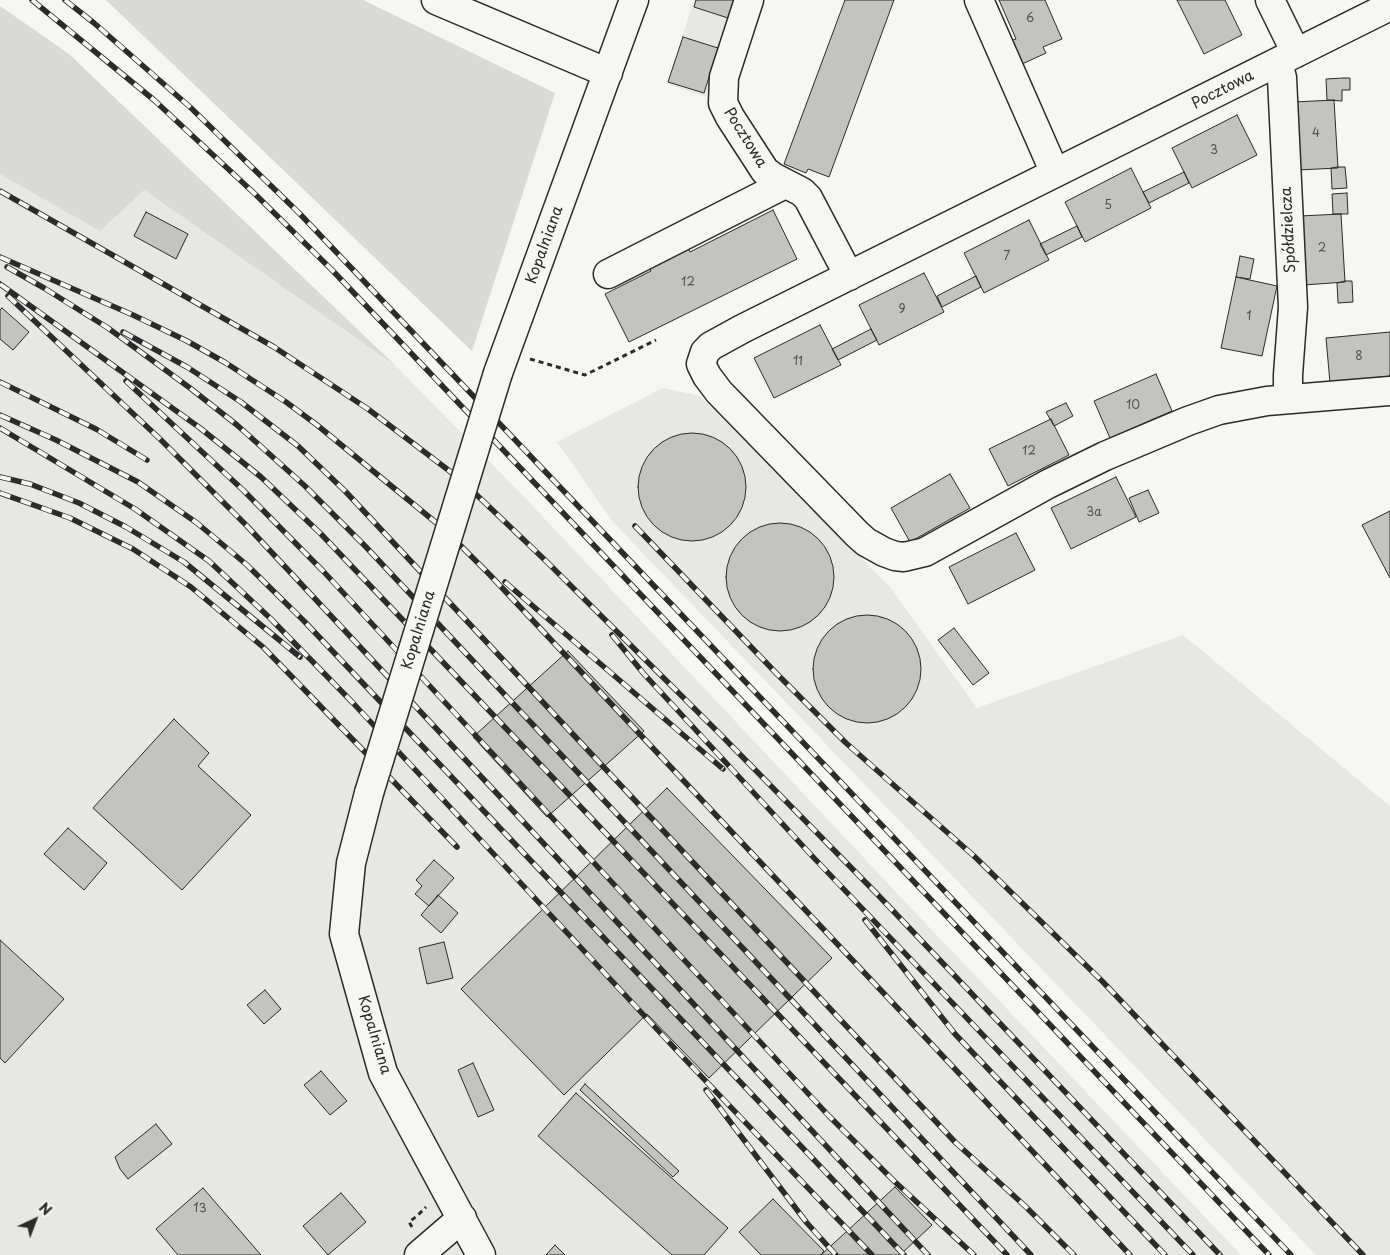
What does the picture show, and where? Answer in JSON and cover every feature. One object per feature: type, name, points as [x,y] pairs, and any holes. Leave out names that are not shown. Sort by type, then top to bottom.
[{"type":"street","points":[[436,0],[608,73]]},
{"type":"street","name":"Kopalniana","points":[[481,1255],[383,1073],[344,934],[351,863],[368,793],[502,363],[634,0]]},
{"type":"street","name":"Pocztowa","points":[[749,0],[724,77],[723,103],[730,118],[759,164],[773,177],[802,192],[808,198],[849,276]]},
{"type":"street","points":[[979,0],[1055,173]]},
{"type":"street","name":"Spółdzielcza","points":[[1270,0],[1287,58],[1282,78],[1293,301],[1288,399]]},
{"type":"street","name":"Pocztowa","points":[[1288,399],[1233,406],[1206,414],[1166,430],[1062,477],[925,552],[904,557],[884,552],[866,542],[857,534],[719,392],[703,370],[701,364],[702,358],[719,341],[1390,6]]},
{"type":"street","points":[[608,274],[785,184]]},
{"type":"street","points":[[1288,399],[1390,391]]},
{"type":"street","points":[[419,1255],[462,1218]]},
{"type":"path","points":[[502,363],[585,375],[656,340]]},
{"type":"shaded area","points":[[106,0],[363,0],[555,93],[472,351]]},
{"type":"shaded area","points":[[694,0],[738,0],[706,97],[667,84]]},
{"type":"shaded area","points":[[0,6],[69,54],[396,366],[144,190],[100,231],[0,174]]},
{"type":"shaded area","points":[[0,106],[144,190],[396,366],[530,503],[1241,1255],[0,1255]]},
{"type":"shaded area","points":[[663,388],[700,396],[890,587],[977,708],[1183,635],[1390,806],[1390,1255],[1316,1255],[613,522],[557,442]]},
{"type":"building","points":[[696,0],[734,0],[728,18],[694,7]]},
{"type":"building","points":[[845,0],[894,0],[829,177],[808,169],[806,173],[784,164]]},
{"type":"building","points":[[999,0],[1045,0],[1062,39],[1043,47],[1046,53],[1020,65],[1010,41],[1016,39]]},
{"type":"building","points":[[1177,0],[1225,0],[1242,35],[1204,54]]},
{"type":"building","points":[[683,37],[718,48],[704,93],[668,82]]},
{"type":"building","points":[[1350,78],[1350,90],[1342,90],[1342,101],[1327,100],[1326,79]]},
{"type":"building","points":[[1334,100],[1338,168],[1298,170],[1294,102]]},
{"type":"building","points":[[1237,115],[1257,155],[1192,188],[1172,148]]},
{"type":"building","points":[[1345,167],[1347,188],[1332,189],[1331,168]]},
{"type":"building","points":[[1131,168],[1151,208],[1085,242],[1065,202]]},
{"type":"building","points":[[1184,172],[1189,183],[1149,203],[1143,192]]},
{"type":"building","points":[[1347,193],[1348,214],[1333,214],[1332,194]]},
{"type":"building","points":[[773,210],[797,259],[629,342],[605,294],[651,271],[648,265],[687,245],[690,252]]},
{"type":"building","points":[[146,212],[188,234],[176,259],[134,236]]},
{"type":"building","points":[[1341,214],[1345,282],[1304,285],[1300,216]]},
{"type":"building","points":[[1029,220],[1049,260],[984,293],[964,253]]},
{"type":"building","points":[[1077,226],[1082,237],[1046,255],[1040,244]]},
{"type":"building","points":[[1240,256],[1254,259],[1250,279],[1236,277]]},
{"type":"building","points":[[924,273],[944,312],[879,345],[859,305]]},
{"type":"building","points":[[976,276],[981,287],[942,307],[937,296]]},
{"type":"building","points":[[1236,277],[1277,286],[1262,356],[1221,348]]},
{"type":"building","points":[[1352,281],[1353,302],[1338,303],[1337,283]]},
{"type":"building","points":[[2,308],[29,332],[13,350],[0,339],[0,310]]},
{"type":"building","points":[[820,325],[841,365],[774,398],[754,358]]},
{"type":"building","points":[[871,329],[877,340],[838,360],[832,349]]},
{"type":"building","points":[[1390,332],[1390,376],[1330,383],[1326,338]]},
{"type":"building","points":[[1156,374],[1172,411],[1110,438],[1094,401]]},
{"type":"building","points":[[1066,403],[1073,416],[1054,426],[1046,412]]},
{"type":"building","points":[[1051,419],[1069,455],[1008,486],[989,449]]},
{"type":"building","points":[[692,433],[712,438],[730,449],[741,467],[746,487],[741,507],[730,525],[712,536],[692,541],[672,536],[654,525],[643,507],[638,487],[643,467],[654,449],[672,438]]},
{"type":"building","points":[[950,474],[970,508],[910,542],[891,508]]},
{"type":"building","points":[[1116,477],[1136,517],[1071,549],[1051,508]]},
{"type":"building","points":[[1148,490],[1159,513],[1139,522],[1129,498]]},
{"type":"building","points":[[1390,511],[1390,578],[1362,525]]},
{"type":"building","points":[[780,523],[800,528],[818,539],[829,557],[834,577],[829,597],[818,615],[800,626],[780,631],[760,626],[742,615],[731,597],[726,577],[731,557],[742,539],[760,528]]},
{"type":"building","points":[[1016,533],[1035,570],[968,604],[949,567]]},
{"type":"building","points":[[867,615],[877,616],[897,624],[905,631],[912,639],[920,659],[920,679],[912,699],[905,707],[897,714],[877,722],[867,723],[857,722],[837,714],[829,707],[822,699],[814,679],[813,669],[814,659],[822,639],[829,631],[837,624],[857,616]]},
{"type":"building","points":[[954,628],[989,673],[973,685],[938,640]]},
{"type":"building","points":[[568,651],[644,731],[547,817],[473,737]]},
{"type":"building","points":[[174,719],[209,753],[198,766],[251,815],[182,890],[93,808]]},
{"type":"building","points":[[667,788],[832,958],[709,1078],[647,1014],[564,1095],[461,989]]},
{"type":"building","points":[[68,828],[107,863],[84,890],[44,854]]},
{"type":"building","points":[[434,860],[454,878],[429,906],[415,894],[422,886],[416,880]]},
{"type":"building","points":[[438,895],[458,913],[441,933],[421,915]]},
{"type":"building","points":[[0,940],[64,999],[5,1063],[0,1058]]},
{"type":"building","points":[[444,942],[453,978],[427,984],[419,948]]},
{"type":"building","points":[[265,990],[281,1009],[264,1024],[247,1005]]},
{"type":"building","points":[[473,1063],[494,1110],[478,1117],[458,1070]]},
{"type":"building","points":[[321,1071],[347,1101],[330,1115],[304,1085]]},
{"type":"building","points":[[585,1084],[679,1171],[673,1177],[580,1090]]},
{"type":"building","points":[[576,1093],[728,1228],[704,1255],[672,1255],[538,1136]]},
{"type":"building","points":[[156,1124],[172,1144],[128,1179],[120,1169],[115,1157]]},
{"type":"building","points":[[895,1187],[932,1225],[900,1255],[821,1255]]},
{"type":"building","points":[[203,1188],[261,1255],[178,1255],[156,1229]]},
{"type":"building","points":[[341,1193],[366,1222],[328,1255],[303,1226]]},
{"type":"building","points":[[773,1199],[824,1251],[821,1255],[761,1255],[739,1232]]},
{"type":"building","points":[[555,1245],[565,1255],[546,1255]]},
{"type":"railway","points":[[32,0],[154,100],[255,194],[332,270],[1269,1255]]},
{"type":"railway","points":[[65,0],[190,107],[300,214],[1291,1255]]},
{"type":"railway","points":[[0,191],[274,347],[368,409],[460,479],[547,562],[720,734],[878,895],[1220,1255]]},
{"type":"railway","points":[[0,257],[133,315],[187,341],[226,363],[286,402],[317,425],[445,530],[490,575],[1130,1255]]},
{"type":"railway","points":[[7,267],[108,328],[190,388],[237,425],[305,486],[366,547],[1031,1255]]},
{"type":"railway","points":[[0,284],[200,428],[261,477],[321,534],[1007,1255]]},
{"type":"railway","points":[[8,296],[160,439],[247,526],[928,1255]]},
{"type":"railway","points":[[123,332],[187,367],[241,402],[298,446],[345,491],[955,1142],[1025,1206],[1074,1255]]},
{"type":"railway","points":[[126,381],[243,490],[323,571],[829,1116],[894,1181],[974,1255]]},
{"type":"railway","points":[[0,382],[96,429],[147,460]]},
{"type":"railway","points":[[0,415],[56,440],[138,482],[197,523],[247,565],[304,621],[904,1255]]},
{"type":"railway","points":[[0,428],[135,509],[209,561],[270,618],[353,703],[680,1054],[872,1255]]},
{"type":"railway","points":[[0,477],[30,484],[79,503],[126,527],[184,562],[300,657]]},
{"type":"railway","points":[[0,493],[70,518],[133,549],[191,587],[263,647],[457,847]]},
{"type":"railway","points":[[635,526],[846,743],[974,856],[1103,982],[1363,1255]]},
{"type":"railway","points":[[505,582],[723,769]]},
{"type":"railway","points":[[612,635],[644,674],[814,858],[1193,1255]]},
{"type":"railway","points":[[865,920],[955,1034],[1165,1255]]},
{"type":"railway","points":[[706,1090],[807,1223],[836,1255]]}]
